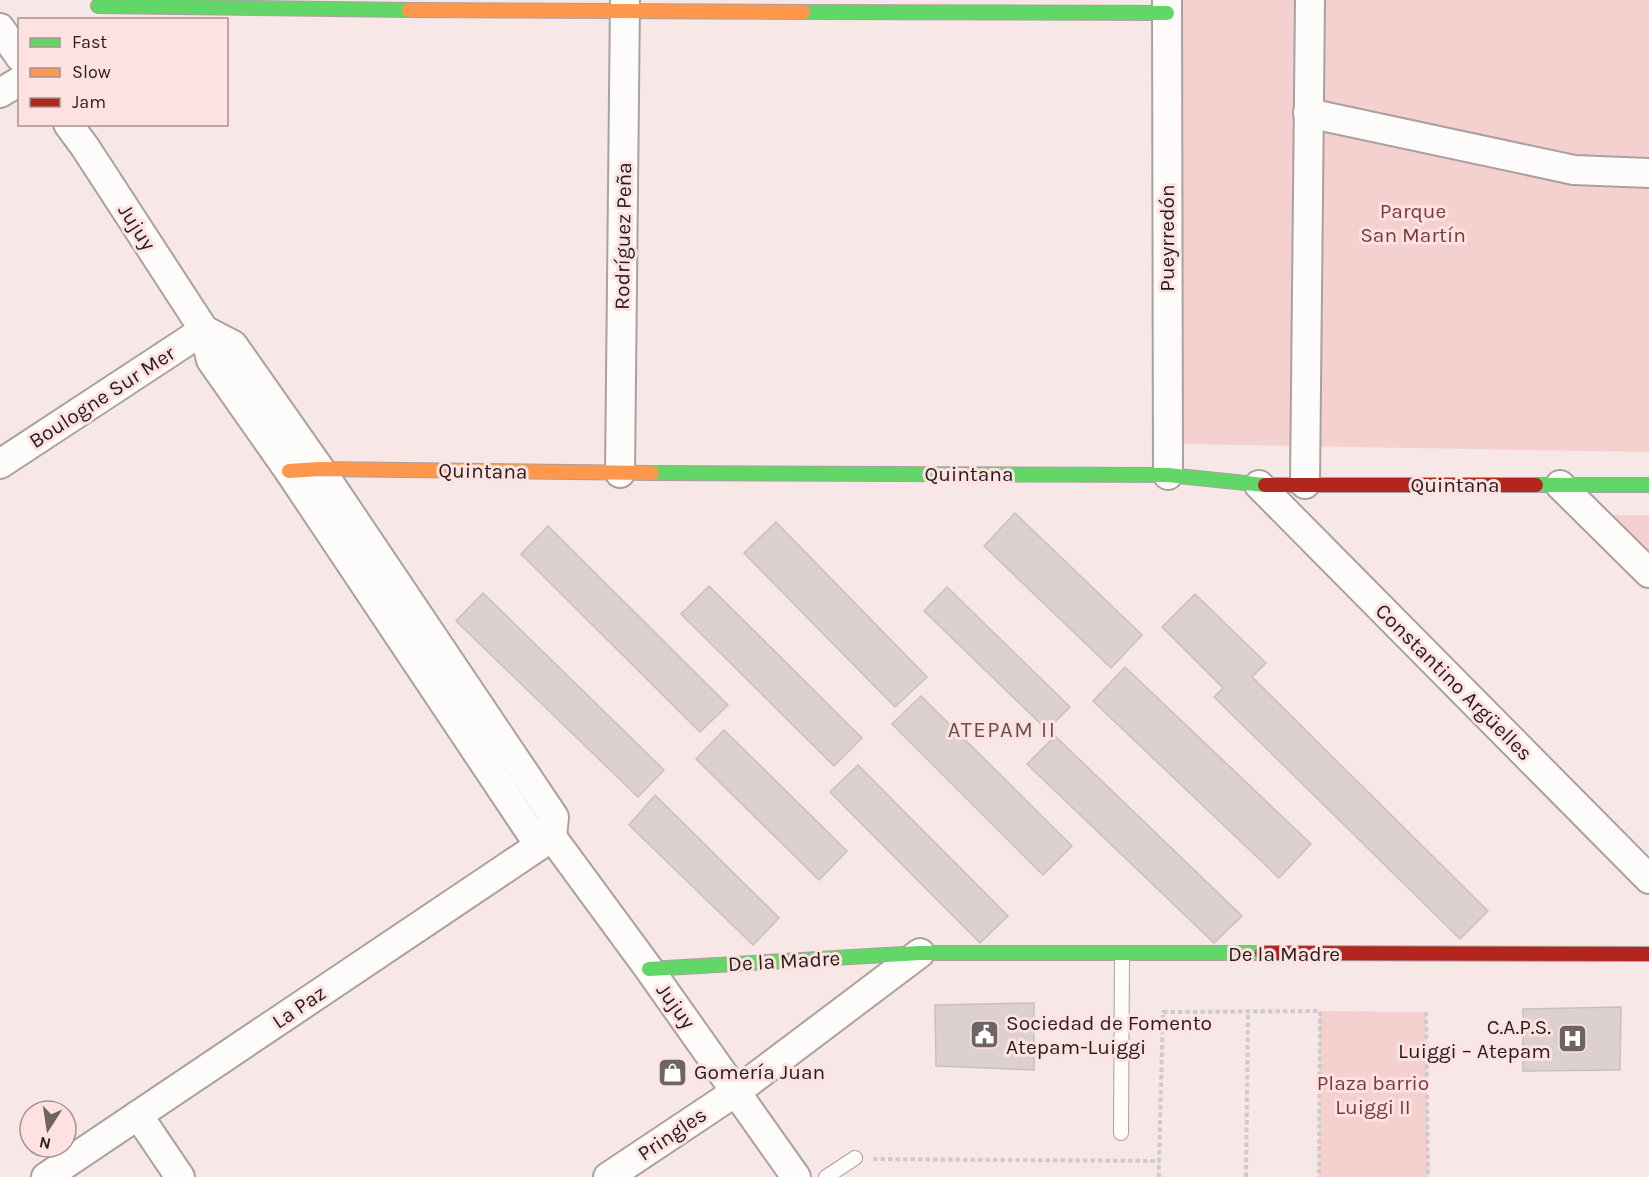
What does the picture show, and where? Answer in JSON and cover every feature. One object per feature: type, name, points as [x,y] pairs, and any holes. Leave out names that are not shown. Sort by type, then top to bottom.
[{"type":"street","points":[[1305,484],[1310,0]]},
{"type":"street","name":"Rodríguez Peña","points":[[620,473],[625,6]]},
{"type":"street","points":[[98,8],[1167,6]]},
{"type":"street","name":"Pueyrredón","points":[[1167,6],[1168,475]]},
{"type":"street","points":[[0,28],[18,54]]},
{"type":"street","points":[[0,93],[18,82]]},
{"type":"street","points":[[1308,113],[1574,170],[1649,173]]},
{"type":"street","name":"Jujuy","points":[[71,126],[88,136],[204,330]]},
{"type":"street","points":[[204,330],[233,345],[320,469],[554,817],[552,837],[531,833],[289,471],[211,360],[204,330]]},
{"type":"street","name":"Boulogne Sur Mer","points":[[0,464],[204,330]]},
{"type":"street","name":"Quintana","points":[[289,471],[320,469],[620,473],[1168,475],[1259,485],[1649,485]]},
{"type":"street","name":"Constantino Argüelles","points":[[1259,485],[1643,861]]},
{"type":"street","points":[[1560,485],[1649,573]]},
{"type":"street","name":"Jujuy","points":[[552,837],[737,1091],[796,1177]]},
{"type":"street","name":"La Paz","points":[[46,1177],[552,837]]},
{"type":"street","points":[[737,1091],[920,954]]},
{"type":"street","name":"De la Madre","points":[[649,969],[920,954],[1649,954]]},
{"type":"street","name":"Pringles","points":[[608,1177],[737,1091]]},
{"type":"street","points":[[138,1114],[180,1177]]},
{"type":"lane","points":[[1121,1133],[1122,953]]},
{"type":"lane","points":[[826,1177],[855,1158]]},
{"type":"path","points":[[1319,1177],[1320,1011]]},
{"type":"path","points":[[1246,1177],[1248,1012]]},
{"type":"path","points":[[1426,1012],[1428,1177]]},
{"type":"path","points":[[1159,1161],[1159,1177]]},
{"type":"green space","name":"Parque San Martín","points":[[1181,0],[1649,0],[1649,452],[1178,444]]},
{"type":"green space","points":[[1590,515],[1649,515],[1649,573]]},
{"type":"green space","name":"Plaza barrio Luiggi II","points":[[1320,1011],[1426,1012],[1428,1177],[1319,1177]]},
{"type":"building","points":[[1015,513],[1142,635],[1111,668],[984,546]]},
{"type":"building","points":[[776,522],[927,677],[895,707],[744,553]]},
{"type":"building","points":[[548,526],[728,705],[700,732],[521,554]]},
{"type":"building","points":[[709,586],[862,738],[834,766],[681,614]]},
{"type":"building","points":[[947,587],[1070,707],[1047,730],[924,611]]},
{"type":"building","points":[[483,593],[664,770],[638,797],[456,621]]},
{"type":"building","points":[[1195,594],[1266,663],[1252,677],[1488,911],[1460,939],[1214,697],[1223,688],[1162,627]]},
{"type":"building","points":[[1125,667],[1311,844],[1279,878],[1093,701]]},
{"type":"building","points":[[921,696],[1072,846],[1043,875],[892,724]]},
{"type":"building","points":[[724,730],[847,851],[819,880],[696,759]]},
{"type":"building","points":[[1055,736],[1242,916],[1214,943],[1027,764]]},
{"type":"building","points":[[858,765],[1008,916],[980,943],[830,792]]},
{"type":"building","points":[[655,795],[779,918],[753,945],[629,825]]},
{"type":"building","name":"Sociedad de Fomento Atepam-Luiggi","points":[[1034,1003],[1034,1070],[936,1066],[935,1005]]},
{"type":"building","name":"C.A.P.S. Luiggi – Atepam","points":[[1621,1007],[1620,1070],[1523,1071],[1523,1009]]},
{"type":"traffic: fast","points":[[98,6],[409,10]]},
{"type":"traffic: fast","points":[[803,12],[1167,13]]},
{"type":"traffic: fast","points":[[652,473],[1168,475],[1265,485]]},
{"type":"traffic: fast","points":[[1536,485],[1649,485]]},
{"type":"traffic: fast","points":[[649,969],[920,953],[1262,953]]},
{"type":"traffic: slow","points":[[409,10],[803,12]]},
{"type":"traffic: slow","points":[[289,471],[320,469],[652,473]]},
{"type":"traffic: jam","points":[[1265,485],[1536,485]]},
{"type":"traffic: jam","points":[[1262,953],[1649,954]]},
{"type":"place","name":"Sociedad de Fomento Atepam-Luiggi","points":[[985,1035]]},
{"type":"place","name":"C.A.P.S. Luiggi – Atepam","points":[[1572,1039]]},
{"type":"place","name":"Gomería Juan","points":[[673,1072]]},
{"type":"district","name":"ATEPAM II","points":[[1002,729]]}]
